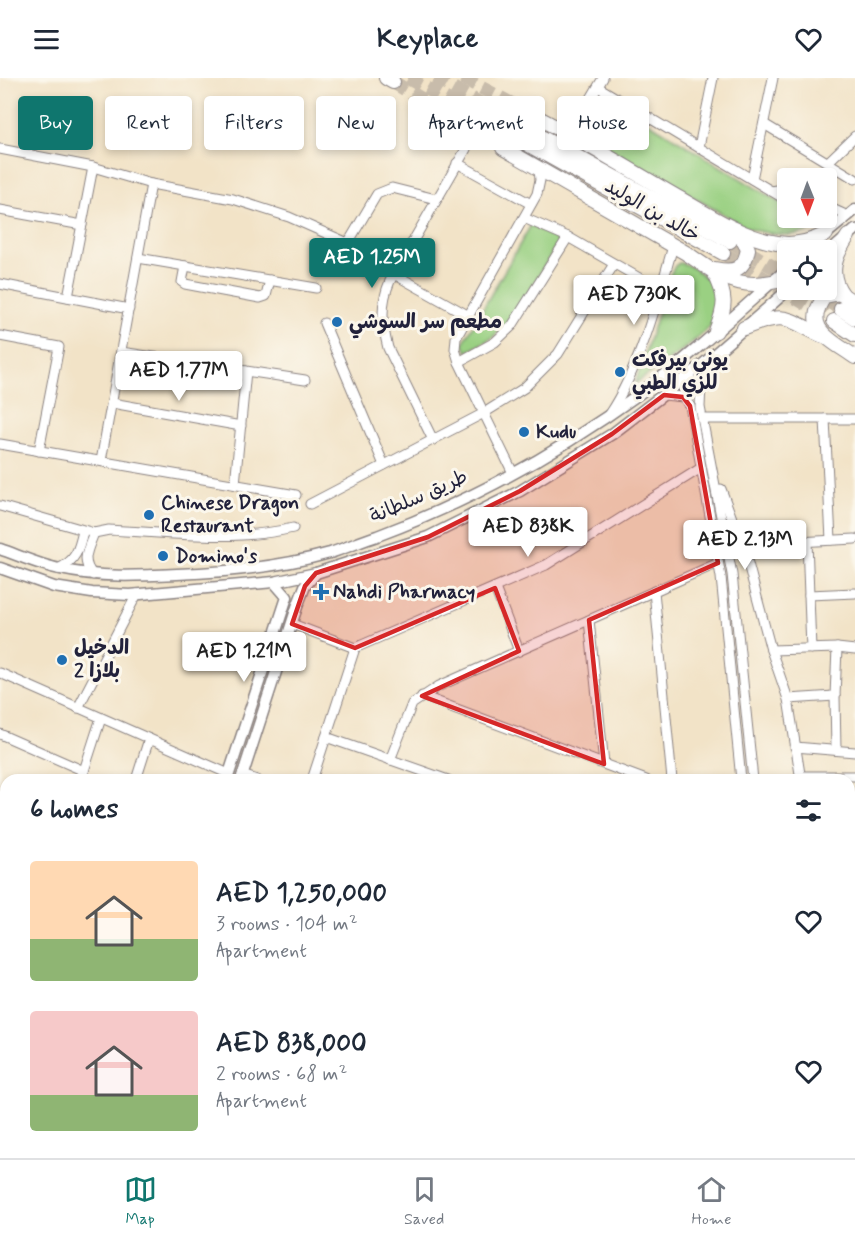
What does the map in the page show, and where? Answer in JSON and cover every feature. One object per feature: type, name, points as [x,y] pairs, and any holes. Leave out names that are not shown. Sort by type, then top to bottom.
[{"type":"highway","points":[[545,146],[730,242],[748,249],[746,258],[735,270],[727,272],[712,270]]},
{"type":"highway","name":"خالد بن الوليد","points":[[506,150],[712,270],[742,283],[757,284],[777,280]]},
{"type":"highway","name":"خالد بن الوليد","points":[[594,150],[730,242]]},
{"type":"highway","points":[[852,233],[838,252],[833,268],[855,335]]},
{"type":"highway","points":[[730,242],[804,243],[826,234]]},
{"type":"highway","points":[[712,270],[724,297],[723,314],[716,331]]},
{"type":"highway","points":[[759,293],[777,290]]},
{"type":"highway","points":[[827,337],[816,323],[815,311],[825,296],[843,304],[855,318]]},
{"type":"highway","points":[[744,328],[770,319],[792,319],[827,337],[855,357]]},
{"type":"main road","points":[[819,240],[851,213]]},
{"type":"main road","points":[[837,246],[852,233]]},
{"type":"main road","name":"طريق سلطانة","points":[[0,549],[58,569],[93,575],[129,577],[219,572],[323,554],[420,520],[513,473],[639,394],[777,277]]},
{"type":"main road","name":"طريق سلطانة","points":[[0,568],[54,587],[92,593],[137,594],[274,582],[316,573],[428,537],[520,491],[612,434],[702,364],[777,298]]},
{"type":"main road","points":[[243,774],[305,586],[316,573]]},
{"type":"main road","points":[[229,774],[287,597],[274,582]]},
{"type":"street","points":[[592,96],[603,78]]},
{"type":"street","points":[[707,78],[710,91]]},
{"type":"street","points":[[699,147],[713,78]]},
{"type":"street","points":[[752,179],[773,78]]},
{"type":"street","points":[[597,87],[777,194]]},
{"type":"street","points":[[764,124],[855,178]]},
{"type":"street","points":[[828,162],[855,136]]},
{"type":"street","points":[[0,149],[93,167],[152,184],[252,205],[289,217],[348,243],[377,194],[392,188],[436,199]]},
{"type":"street","points":[[433,440],[388,348],[384,334],[382,304],[384,293],[394,274],[465,150]]},
{"type":"street","points":[[457,164],[531,204]]},
{"type":"street","points":[[68,297],[93,167]]},
{"type":"street","points":[[513,473],[459,362],[455,349],[456,338],[540,186],[539,169]]},
{"type":"street","points":[[101,461],[152,184]]},
{"type":"street","points":[[772,191],[777,190]]},
{"type":"street","points":[[0,210],[82,225]]},
{"type":"street","points":[[524,218],[568,237],[660,290]]},
{"type":"street","points":[[459,362],[495,342],[512,326],[568,237]]},
{"type":"street","points":[[609,414],[629,381],[673,246]]},
{"type":"street","points":[[138,258],[315,288]]},
{"type":"street","points":[[310,504],[484,413],[524,388],[558,354],[614,264]]},
{"type":"street","points":[[184,266],[182,282],[185,285],[260,298],[266,296],[270,280]]},
{"type":"street","points":[[394,274],[469,316]]},
{"type":"street","points":[[0,284],[129,309]]},
{"type":"street","points":[[324,323],[384,465]]},
{"type":"street","points":[[0,336],[59,348],[39,451]]},
{"type":"street","points":[[121,352],[306,380]]},
{"type":"street","points":[[702,364],[700,407],[732,574],[752,774]]},
{"type":"street","points":[[236,484],[246,371]]},
{"type":"street","points":[[664,395],[683,397],[690,406],[718,563],[740,774]]},
{"type":"street","points":[[111,403],[241,426]]},
{"type":"street","points":[[702,419],[855,419]]},
{"type":"street","points":[[825,419],[831,540]]},
{"type":"street","points":[[0,444],[296,495]]},
{"type":"street","points":[[711,465],[742,545],[771,650],[788,699],[799,774]]},
{"type":"street","points":[[292,624],[355,648],[546,565],[701,468]]},
{"type":"street","points":[[0,506],[94,533],[109,530],[241,535],[272,533],[293,528]]},
{"type":"street","points":[[58,569],[75,559],[83,531]]},
{"type":"street","points":[[93,575],[86,566],[85,559],[94,533]]},
{"type":"street","points":[[742,545],[855,538]]},
{"type":"street","points":[[807,541],[811,649]]},
{"type":"street","points":[[390,760],[412,704],[422,696],[718,563]]},
{"type":"street","points":[[495,588],[519,651]]},
{"type":"street","points":[[654,591],[671,774]]},
{"type":"street","points":[[809,595],[855,593]]},
{"type":"street","points":[[78,708],[137,594]]},
{"type":"street","points":[[589,620],[604,764]]},
{"type":"street","points":[[314,774],[355,648]]},
{"type":"street","points":[[771,650],[837,648],[855,650]]},
{"type":"street","points":[[836,750],[837,648]]},
{"type":"street","points":[[0,673],[222,774]]},
{"type":"street","points":[[422,696],[630,774]]},
{"type":"street","points":[[788,699],[835,696]]},
{"type":"street","points":[[82,774],[101,718]]},
{"type":"street","points":[[0,734],[80,774]]},
{"type":"street","points":[[326,737],[431,774]]},
{"type":"street","points":[[138,774],[148,739]]},
{"type":"street","points":[[795,747],[855,752]]},
{"type":"highlighted area","points":[[664,395],[683,397],[690,406],[718,563],[589,620],[604,764],[422,696],[519,651],[495,588],[355,648],[292,624],[305,586],[316,573],[428,537],[520,491],[612,434]]},
{"type":"green space","points":[[649,123],[777,201],[777,228],[817,228],[784,235],[747,228],[611,150],[649,150]]},
{"type":"green space","points":[[531,225],[559,241],[517,313],[492,338],[467,352],[463,343]]},
{"type":"green space","points":[[679,263],[696,270],[716,290],[717,315],[701,335],[635,384],[670,275]]},
{"type":"tunnel","points":[[408,78],[441,96]]},
{"type":"tunnel","points":[[435,78],[467,96]]},
{"type":"tunnel","points":[[463,78],[497,96]]},
{"type":"tunnel","points":[[393,82],[416,96]]},
{"type":"tunnel","points":[[730,241],[777,269]]},
{"type":"tunnel","points":[[723,253],[834,321]]},
{"type":"tunnel","points":[[826,300],[841,309]]},
{"type":"place","name":"مطعم سر السوشي","points":[[337,322]]},
{"type":"place","name":"يوني بيرفكت للزي الطبي","points":[[620,372]]},
{"type":"place","name":"Kudu","points":[[524,432]]},
{"type":"place","name":"Chinese Dragon Restaurant","points":[[149,515]]},
{"type":"place","name":"Domino's","points":[[163,556]]},
{"type":"place","name":"Nahdi Pharmacy","points":[[321,592]]},
{"type":"place","name":"الدخیل بلازا 2","points":[[62,660]]}]
